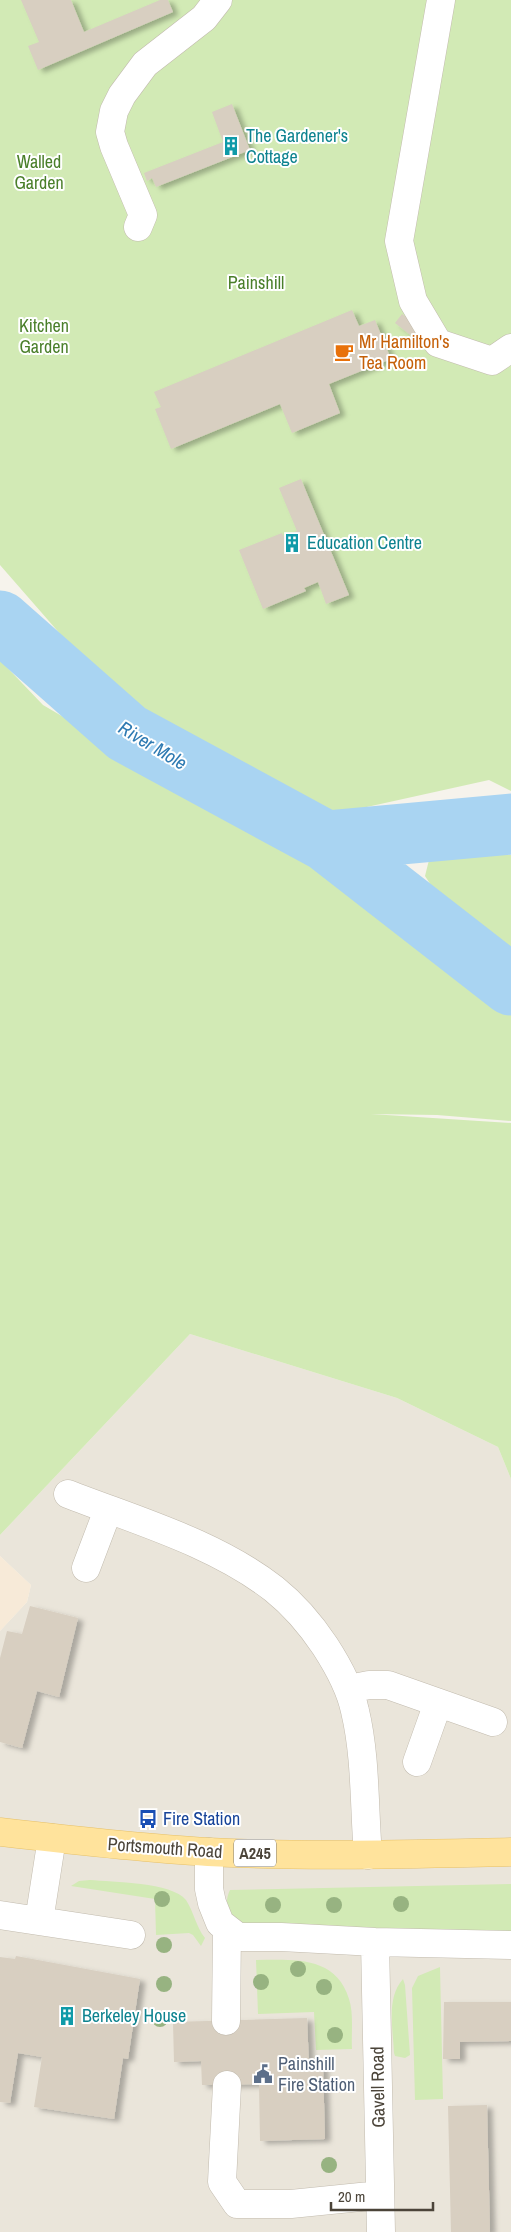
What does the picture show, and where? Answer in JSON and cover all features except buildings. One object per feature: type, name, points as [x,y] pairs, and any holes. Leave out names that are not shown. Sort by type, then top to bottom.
[{"type":"main road","name":"Portsmouth Road","points":[[0,1832],[133,1847],[209,1852],[368,1855],[511,1852]]},
{"type":"street","points":[[138,227],[143,215],[110,132],[114,111],[122,94],[145,64],[204,18],[218,0]]},
{"type":"street","points":[[441,0],[399,241],[413,301],[438,343],[492,361],[511,348]]},
{"type":"street","points":[[68,1494],[223,1557],[274,1589],[298,1611],[336,1663],[349,1689],[359,1733],[368,1855]]},
{"type":"street","points":[[86,1568],[108,1510]]},
{"type":"street","points":[[349,1689],[388,1685],[493,1722]]},
{"type":"street","points":[[417,1762],[438,1703]]},
{"type":"street","points":[[39,1920],[52,1838]]},
{"type":"street","points":[[209,1852],[209,1889],[212,1903],[220,1923],[238,1937],[511,1945]]},
{"type":"street","points":[[0,1915],[131,1935]]},
{"type":"street","points":[[226,2020],[227,1929]]},
{"type":"street","name":"Gavell Road","points":[[375,1942],[381,2232]]},
{"type":"street","points":[[227,2085],[222,2182],[237,2204],[291,2204],[380,2195]]},
{"type":"shaded area","points":[[190,1334],[397,1398],[498,1447],[511,1479],[511,2232],[0,2232],[0,1631],[27,1602],[31,1585],[0,1556],[0,1535]]},
{"type":"shaded area","points":[[0,1556],[31,1585],[27,1602],[0,1631]]},
{"type":"green space","name":"Painshill","points":[[0,0],[511,0],[511,791],[489,780],[317,818],[130,714],[0,565]]},
{"type":"green space","points":[[0,660],[43,705],[288,849],[511,1003],[511,1121],[437,1115],[371,1114],[511,1123],[511,1479],[498,1447],[397,1398],[190,1334],[0,1535]]},
{"type":"green space","points":[[453,853],[511,855],[511,959],[438,896],[425,876],[430,856]]},
{"type":"green space","points":[[90,1880],[155,1886],[179,1894],[186,1900],[205,1938],[201,1946],[193,1935],[189,1933],[156,1935],[155,1899],[71,1886],[79,1881]]},
{"type":"green space","points":[[511,1884],[511,1933],[246,1924],[232,1915],[227,1901],[230,1890]]},
{"type":"green space","points":[[256,1960],[284,1960],[311,1963],[323,1967],[334,1974],[343,1985],[351,2005],[352,2049],[316,2050],[314,2012],[258,2014]]},
{"type":"green space","points":[[440,1967],[443,2099],[415,2100],[412,1988],[418,1976]]},
{"type":"green space","points":[[403,1979],[410,2055],[405,2058],[395,2056],[392,2024],[394,1995]]},
{"type":"waterway","name":"River Mole","points":[[0,621],[127,733],[326,841],[511,985]]},
{"type":"waterway","name":"River Mole","points":[[326,841],[511,824]]},
{"type":"place","name":"The Gardener's Cottage","points":[[231,146]]},
{"type":"place","name":"Mr Hamilton's Tea Room","points":[[344,352]]},
{"type":"place","name":"Education Centre","points":[[292,543]]},
{"type":"place","name":"Fire Station","points":[[148,1819]]},
{"type":"place","name":"Berkeley House","points":[[67,2016]]},
{"type":"place","name":"Painshill Fire Station","points":[[263,2074]]},
{"type":"park label","name":"Walled Garden","points":[[39,172]]},
{"type":"park label","name":"Kitchen Garden","points":[[44,336]]}]
